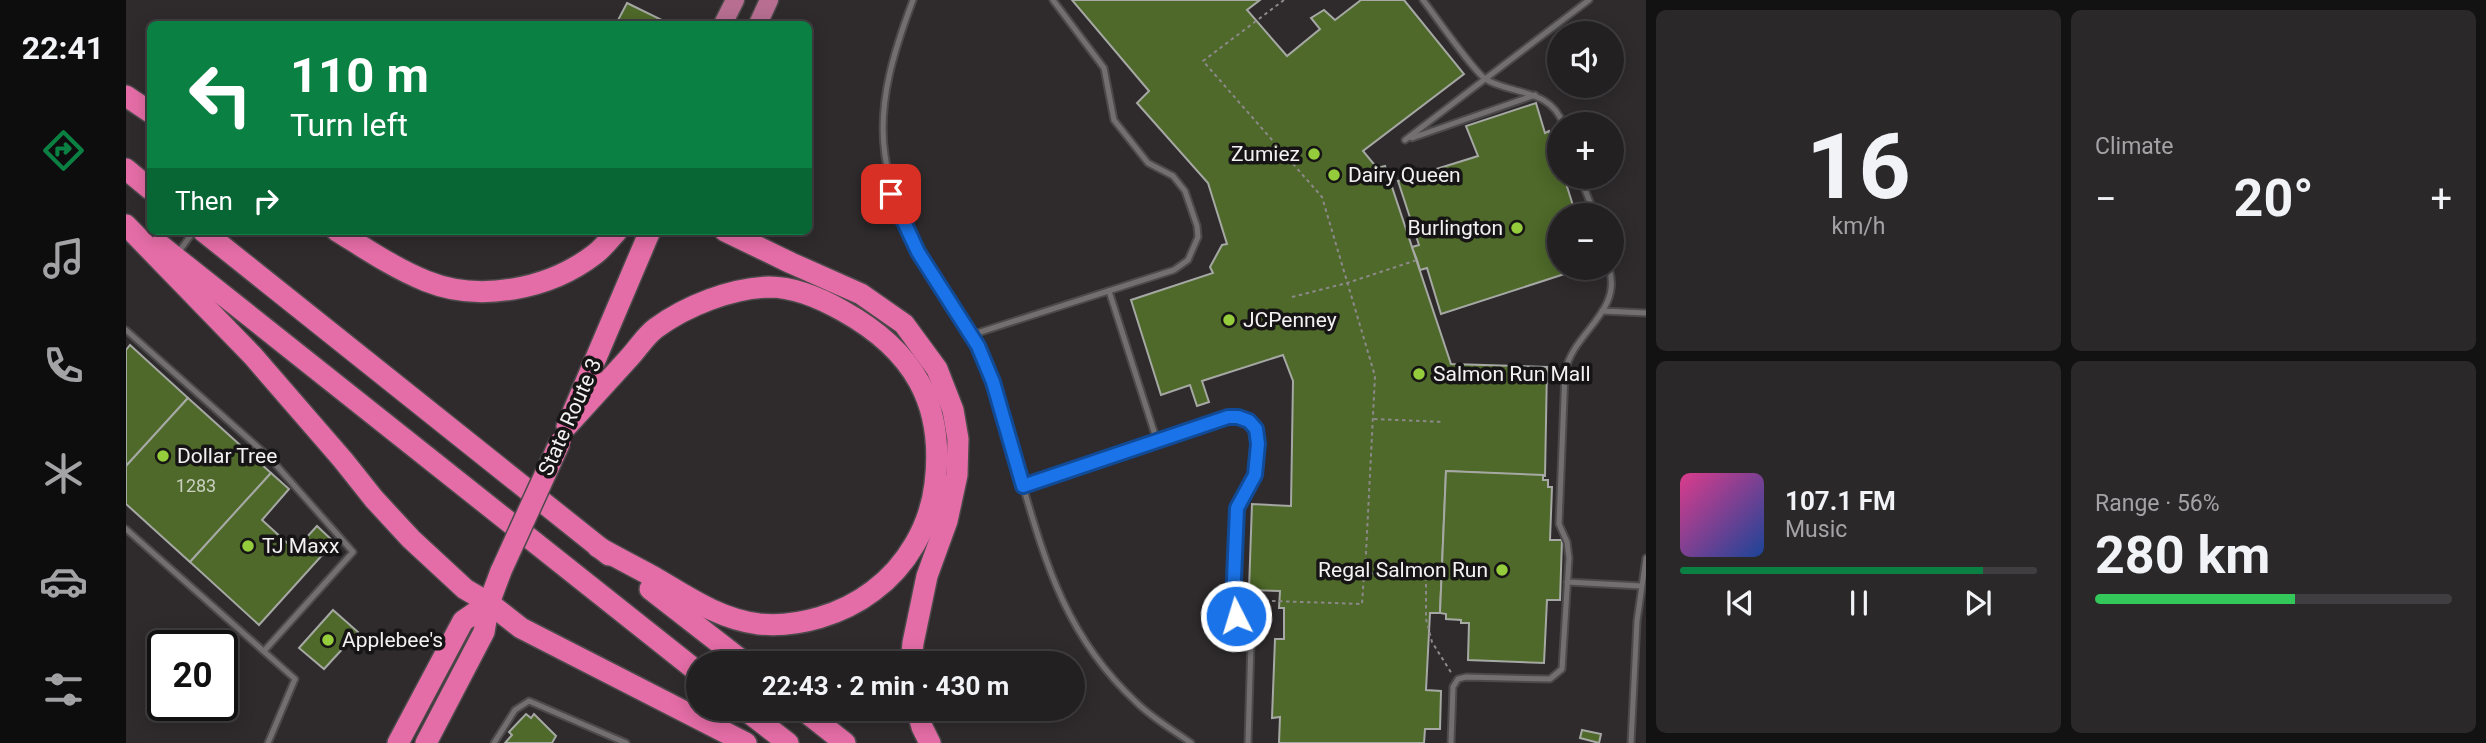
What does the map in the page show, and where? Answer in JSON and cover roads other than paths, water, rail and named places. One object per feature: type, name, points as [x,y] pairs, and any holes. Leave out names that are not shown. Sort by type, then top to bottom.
[{"type":"highway","points":[[126,96],[147,110]]},
{"type":"highway","points":[[126,169],[147,186]]},
{"type":"highway","points":[[126,217],[147,234]]},
{"type":"highway","points":[[126,225],[253,356],[411,539],[465,589],[489,603],[521,628],[746,743]]},
{"type":"highway","points":[[149,235],[686,662]]},
{"type":"highway","points":[[208,235],[730,651]]},
{"type":"highway","points":[[343,235],[385,261],[429,282],[474,292],[515,290],[553,278],[595,254],[613,235]]},
{"type":"highway","name":"State Route 3","points":[[426,743],[484,632],[489,603],[501,571],[564,434],[648,235]]},
{"type":"highway","points":[[733,235],[861,294],[904,324],[937,369],[953,410],[958,439],[957,475],[947,521],[927,576],[913,651]]},
{"type":"highway","points":[[564,434],[655,329],[714,296],[769,287],[817,297],[868,325],[891,344],[912,371],[927,398],[937,433],[938,459],[933,499],[925,525],[910,552],[883,583],[862,599],[831,614],[794,623],[761,624],[734,619],[701,606],[598,547]]},
{"type":"highway","points":[[398,743],[463,621],[489,603]]},
{"type":"highway","points":[[760,721],[788,743]]},
{"type":"highway","points":[[817,721],[845,743]]},
{"type":"highway","points":[[920,721],[930,743]]},
{"type":"main road","points":[[724,21],[735,0]]},
{"type":"main road","points":[[759,21],[769,0]]},
{"type":"lane","points":[[913,0],[890,71],[884,115],[884,152],[891,194],[918,252],[971,335],[993,382],[1043,555],[1059,597],[1083,640],[1108,673],[1129,696],[1191,743]]},
{"type":"lane","points":[[971,335],[1179,268],[1188,260],[1196,244],[1197,226],[1182,185],[1173,176],[1148,163],[1114,120],[1104,68],[1053,0]]},
{"type":"lane","points":[[1423,0],[1485,80],[1535,95],[1557,112]]},
{"type":"lane","points":[[1535,95],[1405,140],[1589,0]]},
{"type":"lane","points":[[175,256],[191,235]]},
{"type":"lane","points":[[1451,743],[1453,691],[1457,681],[1466,677],[1546,679],[1556,677],[1562,669],[1568,552],[1559,524],[1565,372],[1571,355],[1612,294],[1612,280]]},
{"type":"lane","points":[[1109,291],[1157,441]]},
{"type":"lane","points":[[1602,311],[1646,313]]},
{"type":"lane","points":[[126,330],[269,457],[353,552],[264,651]]},
{"type":"lane","points":[[1023,486],[1228,417],[1245,418],[1256,429],[1258,444],[1255,475],[1237,508],[1233,599],[1234,610],[1251,642],[1248,743]]},
{"type":"lane","points":[[126,529],[295,679],[268,743]]},
{"type":"lane","points":[[1632,743],[1637,621],[1646,558]]},
{"type":"lane","points":[[1567,582],[1641,586]]},
{"type":"lane","points":[[494,743],[515,710],[529,701],[626,743]]},
{"type":"place","name":"Zumiez","points":[[1314,154]]},
{"type":"place","name":"Dairy Queen","points":[[1334,175]]},
{"type":"place","name":"Burlington","points":[[1517,228]]},
{"type":"place","name":"JCPenney","points":[[1229,320]]},
{"type":"place","name":"Salmon Run Mall","points":[[1419,374]]},
{"type":"place","name":"Dollar Tree","points":[[163,456]]},
{"type":"place","name":"TJ Maxx","points":[[248,546]]},
{"type":"place","name":"Regal Salmon Run","points":[[1502,570]]},
{"type":"place","name":"Applebee's","points":[[328,640]]}]
